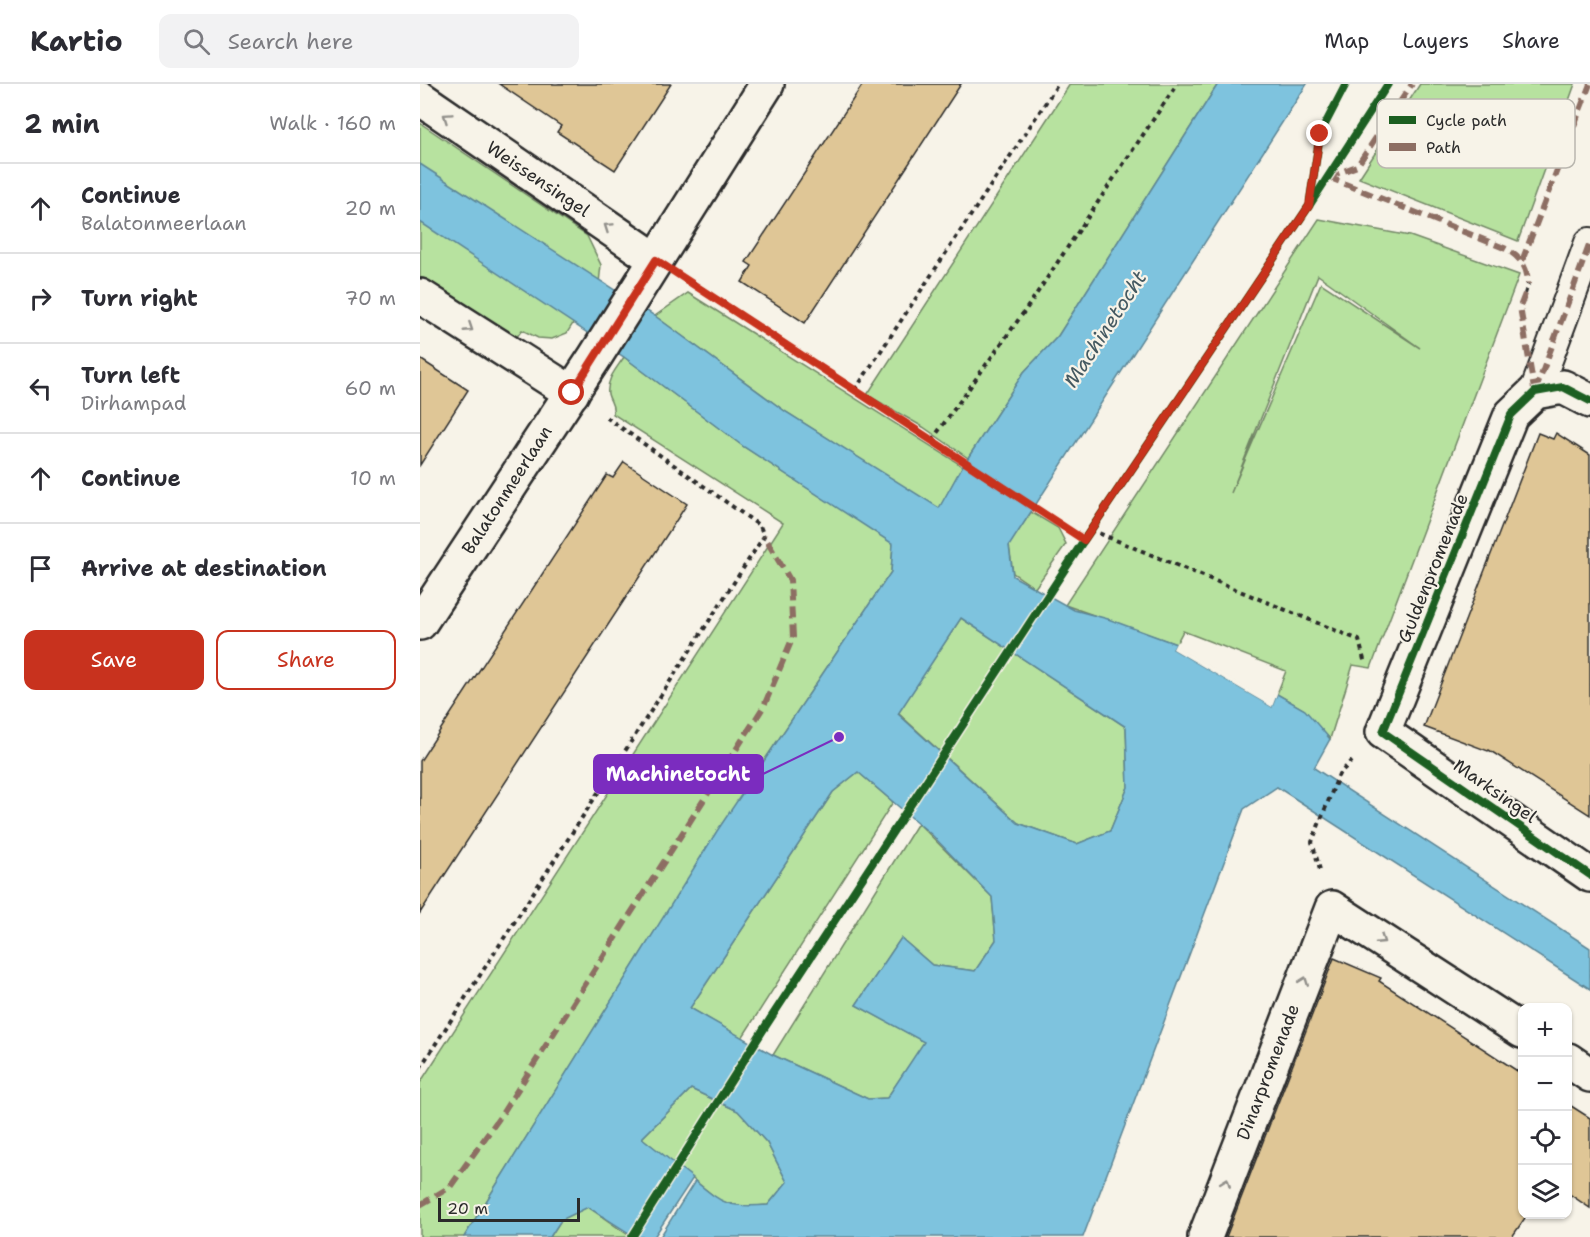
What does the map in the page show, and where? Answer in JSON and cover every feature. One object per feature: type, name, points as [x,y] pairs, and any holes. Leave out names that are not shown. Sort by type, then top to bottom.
[{"type":"street","name":"Balatonmeerlaan","points":[[420,623],[572,393],[767,84]]},
{"type":"street","name":"Weissensingel","points":[[420,98],[656,260]]},
{"type":"street","points":[[1535,392],[1590,243]]},
{"type":"street","points":[[420,296],[572,393]]},
{"type":"street","points":[[1535,392],[1563,387],[1590,400]]},
{"type":"street","name":"Guldenpromenade","points":[[1383,732],[1511,415],[1535,392]]},
{"type":"street","name":"Marksingel","points":[[1383,732],[1590,875]]},
{"type":"street","name":"Dinarpromenade","points":[[1205,1237],[1332,908],[1518,1028]]},
{"type":"street","points":[[1572,1063],[1590,1075]]},
{"type":"path","points":[[855,390],[1058,84]]},
{"type":"path","points":[[932,440],[1029,305],[1177,84]]},
{"type":"path","points":[[656,260],[1050,518],[1082,544],[1098,520]]},
{"type":"path","points":[[1525,294],[1528,284]]},
{"type":"path","points":[[420,1068],[764,536],[760,526],[572,393]]},
{"type":"path","points":[[1091,530],[1359,640],[1365,668]]},
{"type":"path","points":[[1312,842],[1339,774]]},
{"type":"green space","points":[[1070,84],[1218,84],[1058,336],[1024,372],[968,458],[923,427],[867,395]]},
{"type":"green space","points":[[1420,84],[1575,84],[1570,99],[1410,99]]},
{"type":"green space","points":[[420,123],[587,236],[601,265],[599,283],[567,333],[552,339],[538,338],[522,330],[513,342],[420,277]]},
{"type":"green space","points":[[1377,150],[1377,168],[1545,168],[1518,241],[1359,178]]},
{"type":"green space","points":[[1319,219],[1410,236],[1519,275],[1371,668],[1353,665],[1330,739],[1303,709],[1277,694],[1286,671],[1183,631],[1176,644],[1065,605]],"holes":[[[1318,275],[1420,348],[1321,283],[1231,493]]]},
{"type":"green space","points":[[688,293],[958,463],[962,467],[939,509],[786,412],[655,316]]},
{"type":"green space","points":[[624,357],[744,447],[893,543],[891,572],[762,764],[464,1237],[420,1237],[420,1083],[783,523],[613,414],[613,406],[608,394],[609,383]]},
{"type":"green space","points":[[1031,512],[1058,528],[1066,544],[1035,588],[1013,573],[1009,545]]},
{"type":"green space","points":[[961,618],[1126,727],[1128,787],[1110,831],[1077,844],[1018,823],[898,713]]},
{"type":"green space","points":[[858,772],[893,802],[742,1038],[690,1008],[833,792]]},
{"type":"green space","points":[[918,823],[992,897],[996,940],[975,971],[932,965],[901,938],[856,1005],[925,1042],[887,1098],[868,1099],[773,1055]]},
{"type":"green space","points":[[691,1089],[738,1111],[767,1143],[787,1182],[768,1205],[743,1207],[720,1201],[642,1138]]},
{"type":"green space","points":[[588,1207],[631,1237],[550,1237],[561,1220]]},
{"type":"water","points":[[1218,84],[1307,84],[1009,546],[1013,576],[1074,610],[1108,619],[1176,644],[1173,649],[1272,707],[1277,694],[1305,710],[1330,739],[1314,768],[1590,948],[1590,989],[1277,787],[1244,809],[1083,1237],[660,1237],[695,1181],[721,1200],[744,1206],[768,1205],[787,1182],[767,1143],[738,1111],[691,1089],[642,1138],[693,1178],[654,1237],[635,1237],[588,1207],[561,1220],[550,1237],[464,1237],[717,831],[891,572],[893,544],[744,447],[624,357],[420,222],[420,164],[655,316],[786,412],[939,508],[962,467],[1024,372],[1058,336]],"holes":[[[961,618],[1126,727],[1128,787],[1110,831],[1077,844],[1018,823],[898,714]],[[858,772],[932,835],[992,897],[996,940],[975,971],[932,965],[901,938],[856,1005],[924,1042],[887,1098],[868,1099],[773,1055],[690,1008],[833,792]]]},
{"type":"pier","points":[[1177,641],[1179,644],[1177,648],[1271,703],[1275,692],[1278,691],[1272,707],[1173,649]]},
{"type":"building","points":[[499,84],[671,84],[615,170],[557,132],[561,126]]},
{"type":"building","points":[[863,84],[961,84],[805,323],[742,282],[752,266],[746,262]]},
{"type":"building","points":[[420,359],[468,390],[420,465]]},
{"type":"building","points":[[1538,433],[1553,439],[1556,433],[1590,455],[1590,815],[1489,750],[1424,727]]},
{"type":"building","points":[[624,462],[687,504],[420,913],[420,761],[607,475],[613,478]]},
{"type":"building","points":[[1334,958],[1381,978],[1379,981],[1518,1071],[1518,1219],[1524,1219],[1512,1237],[1226,1237]]},
{"type":"building","points":[[1572,1107],[1590,1118],[1590,1208],[1572,1196]]},
{"type":"marked path","points":[[1402,99],[1412,84]]},
{"type":"marked path","points":[[1575,123],[1590,84]]},
{"type":"marked path","points":[[1328,177],[1357,166],[1377,136]]},
{"type":"marked path","points":[[1522,261],[1558,168]]},
{"type":"marked path","points":[[1328,177],[1504,248],[1522,262],[1528,284]]},
{"type":"marked path","points":[[1535,392],[1590,243]]},
{"type":"marked path","points":[[1525,294],[1520,307],[1534,389]]},
{"type":"marked path","points":[[420,1205],[450,1187],[500,1117],[764,706],[793,637],[790,580],[764,536]]},
{"type":"cycle path","points":[[1310,200],[1320,134],[1346,84]]},
{"type":"cycle path","points":[[1378,99],[1388,84]]},
{"type":"cycle path","points":[[632,1237],[765,1027],[1084,540],[1377,101]]},
{"type":"cycle path","points":[[1590,401],[1563,387],[1535,392],[1511,415],[1383,732],[1590,875]]},
{"type":"place","name":"Machinetocht","points":[[839,737]]},
{"type":"route","points":[[572,393],[656,260],[1084,540],[1309,206],[1320,134]]}]
